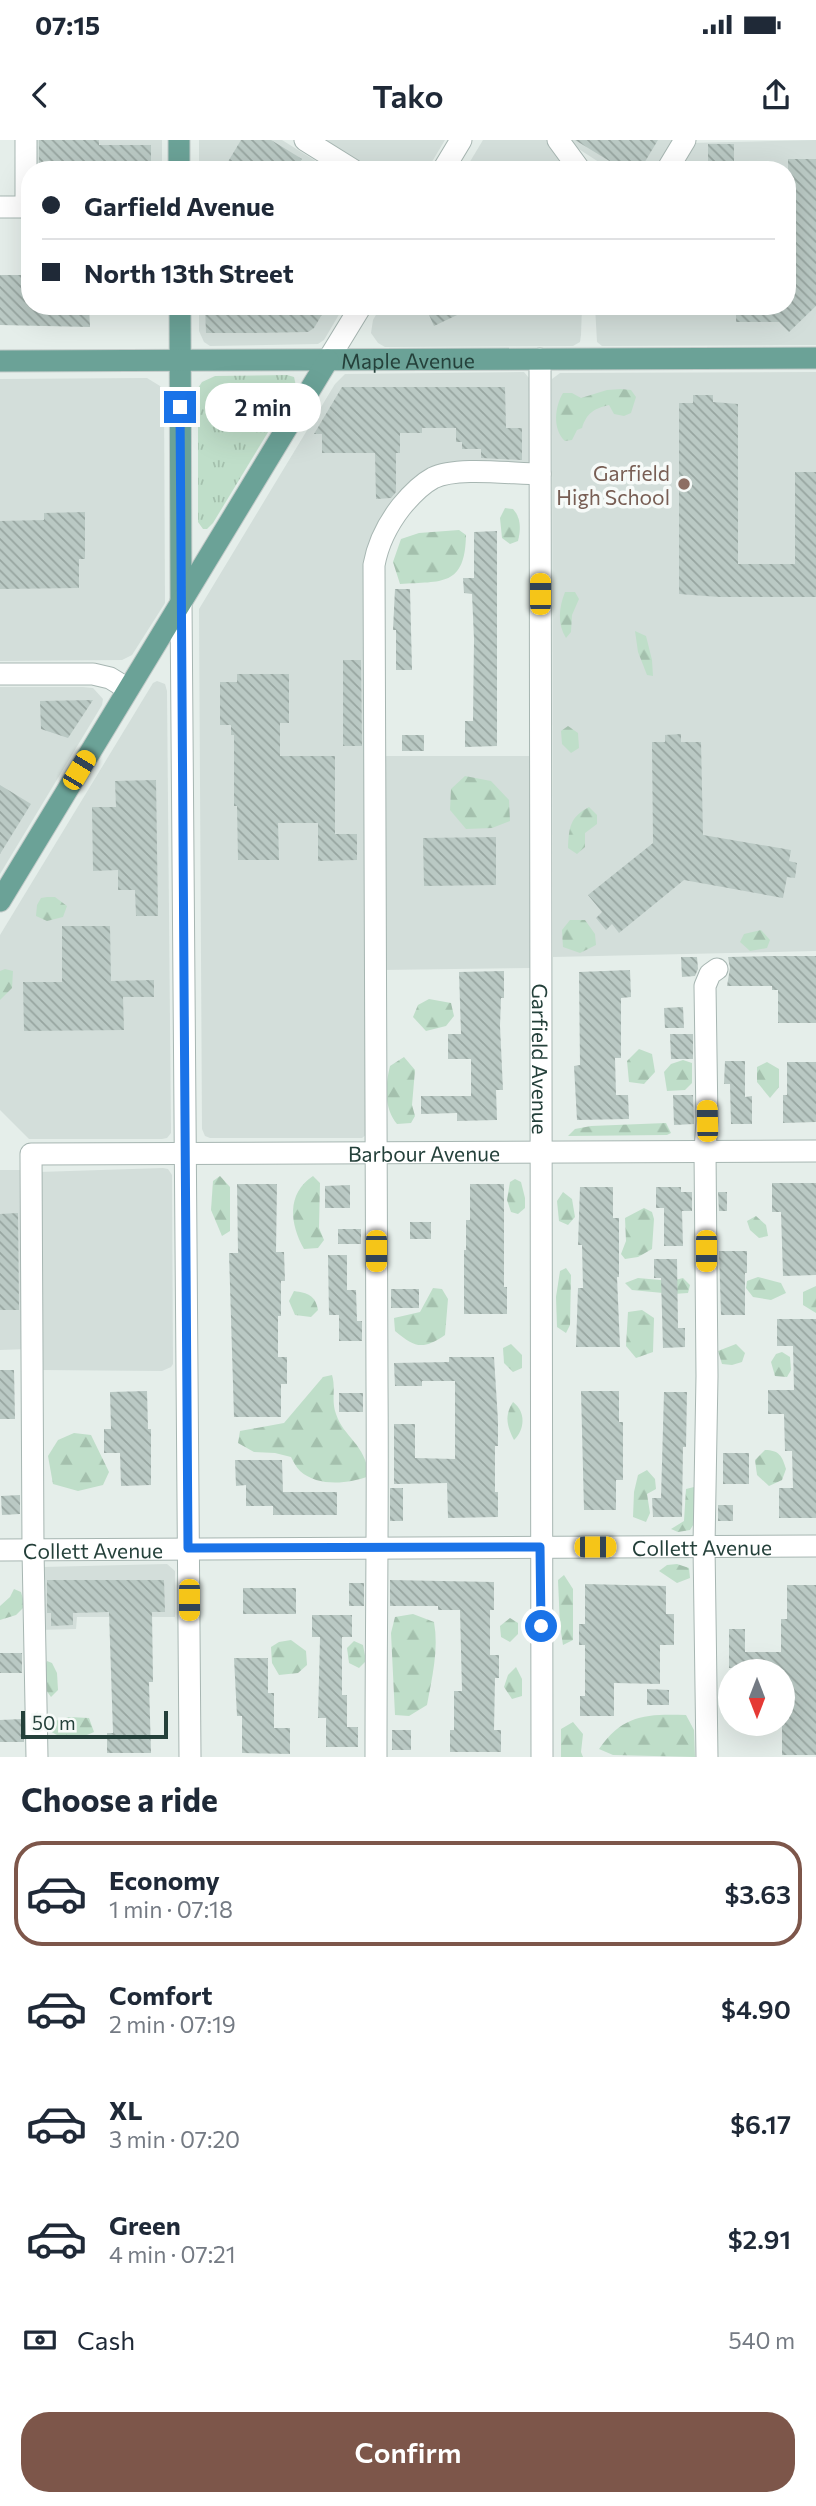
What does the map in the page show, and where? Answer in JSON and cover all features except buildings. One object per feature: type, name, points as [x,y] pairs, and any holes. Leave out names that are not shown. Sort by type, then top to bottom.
[{"type":"main road","points":[[179,140],[179,161]]},
{"type":"main road","points":[[180,315],[181,601]]},
{"type":"main road","name":"Maple Avenue","points":[[0,361],[816,358]]},
{"type":"main road","points":[[0,901],[328,360]]},
{"type":"street","points":[[26,140],[27,161]]},
{"type":"street","points":[[305,140],[339,161]]},
{"type":"street","points":[[448,161],[461,140]]},
{"type":"street","points":[[558,140],[573,161]]},
{"type":"street","points":[[672,161],[685,140]]},
{"type":"street","points":[[0,207],[21,207]]},
{"type":"street","points":[[328,360],[355,315]]},
{"type":"street","name":"Garfield Avenue","points":[[540,359],[542,1757]]},
{"type":"street","points":[[376,1757],[374,975],[377,902],[374,565],[381,539],[398,511],[414,492],[435,477],[451,472],[540,474]]},
{"type":"street","points":[[181,601],[190,1757]]},
{"type":"street","points":[[0,674],[93,674],[110,678],[128,689]]},
{"type":"street","points":[[707,1757],[704,1546],[707,1376],[705,986],[710,974],[718,969]]},
{"type":"street","name":"Barbour Avenue","points":[[33,1550],[31,1154],[816,1151]]},
{"type":"street","name":"Collett Avenue","points":[[0,1550],[816,1546]]},
{"type":"street","points":[[33,1550],[37,1757]]},
{"type":"shaded area","points":[[30,140],[162,140],[162,161],[30,161]]},
{"type":"shaded area","points":[[199,140],[282,140],[316,161],[199,161]]},
{"type":"shaded area","points":[[323,140],[445,140],[432,161],[357,161]]},
{"type":"shaded area","points":[[483,140],[547,140],[565,161],[470,161]]},
{"type":"shaded area","points":[[565,140],[681,140],[668,161],[597,161]]},
{"type":"shaded area","points":[[816,140],[816,345],[602,346],[597,342],[596,315],[796,315],[796,161],[678,161],[689,143]]},
{"type":"shaded area","points":[[199,315],[339,315],[324,340],[318,344],[210,346],[204,342],[199,331]]},
{"type":"shaded area","points":[[376,315],[582,315],[580,342],[573,346],[385,347],[378,343],[371,333]]},
{"type":"shaded area","points":[[524,372],[529,378],[531,464],[453,468],[381,527],[367,1134],[362,1138],[205,1136],[202,1129],[199,609],[335,384],[345,374]]},
{"type":"shaded area","points":[[816,372],[816,951],[553,957],[552,379],[560,373]]},
{"type":"shaded area","points":[[147,378],[164,391],[165,603],[132,655],[122,660],[0,661],[0,379]]},
{"type":"shaded area","points":[[157,681],[165,684],[167,691],[171,1133],[162,1139],[29,1139],[0,1110],[0,935],[153,683]]},
{"type":"shaded area","points":[[0,687],[93,688],[103,699],[102,705],[0,874]]},
{"type":"shaded area","points":[[382,756],[531,756],[531,968],[381,970]]},
{"type":"shaded area","points":[[168,1169],[172,1175],[173,1364],[162,1371],[41,1370],[39,1172]]},
{"type":"shaded area","points":[[0,1170],[20,1170],[25,1173],[28,1349],[0,1350]]},
{"type":"shaded area","points":[[167,1564],[175,1571],[175,1617],[77,1617],[76,1629],[38,1630],[43,1567]]},
{"type":"green space","points":[[215,376],[294,377],[296,386],[213,523],[203,529],[198,522],[198,388],[202,382]]},
{"type":"green space","points":[[621,389],[631,390],[636,397],[631,413],[624,416],[614,414],[609,405],[599,408],[591,412],[572,440],[565,441],[558,430],[556,417],[563,393],[572,393],[581,398]]},
{"type":"green space","points":[[505,508],[513,509],[520,524],[518,541],[510,544],[502,538],[500,518]]},
{"type":"green space","points":[[459,530],[466,535],[465,552],[456,573],[439,581],[400,584],[393,562],[401,539],[419,533]]},
{"type":"green space","points":[[565,592],[575,592],[579,599],[572,615],[571,632],[566,638],[560,615]]},
{"type":"green space","points":[[635,631],[646,636],[653,676],[647,675],[638,652]]},
{"type":"green space","points":[[568,726],[578,733],[579,748],[571,753],[562,744],[561,731]]},
{"type":"green space","points":[[465,776],[491,781],[509,800],[510,821],[492,828],[466,829],[450,810],[451,789]]},
{"type":"green space","points":[[589,807],[597,815],[597,824],[585,833],[585,847],[577,854],[568,848],[570,828],[574,819]]},
{"type":"green space","points":[[55,897],[67,906],[63,917],[47,921],[36,916],[41,898]]},
{"type":"green space","points":[[570,920],[585,920],[595,934],[596,945],[580,953],[563,947],[562,930]]},
{"type":"green space","points":[[761,930],[770,940],[767,948],[750,951],[740,942],[744,934]]},
{"type":"green space","points":[[0,971],[13,971],[12,988],[0,1000]]},
{"type":"green space","points":[[429,999],[451,1003],[454,1016],[446,1026],[426,1031],[413,1017],[418,1005]]},
{"type":"green space","points":[[639,1049],[652,1054],[655,1072],[644,1084],[629,1082],[627,1061]]},
{"type":"green space","points":[[404,1057],[415,1070],[412,1105],[415,1116],[411,1123],[397,1124],[388,1104],[387,1081],[390,1066]]},
{"type":"green space","points":[[683,1060],[692,1063],[692,1083],[685,1090],[667,1091],[664,1072],[671,1064]]},
{"type":"green space","points":[[767,1062],[779,1069],[779,1087],[770,1098],[757,1082],[757,1067]]},
{"type":"green space","points":[[666,1123],[671,1133],[667,1135],[568,1136],[575,1129],[591,1126]]},
{"type":"green space","points":[[220,1176],[230,1187],[230,1231],[222,1236],[211,1210],[213,1181]]},
{"type":"green space","points":[[313,1176],[320,1183],[319,1228],[324,1240],[318,1248],[304,1249],[296,1230],[293,1210],[298,1191]]},
{"type":"green space","points":[[515,1179],[521,1182],[525,1198],[525,1208],[518,1214],[511,1212],[507,1200],[510,1182]]},
{"type":"green space","points":[[563,1192],[572,1199],[575,1217],[568,1225],[559,1221],[557,1201]]},
{"type":"green space","points":[[644,1208],[652,1212],[654,1219],[652,1249],[638,1257],[625,1259],[621,1254],[626,1241],[625,1218]]},
{"type":"green space","points":[[756,1216],[766,1225],[768,1236],[759,1238],[750,1230],[747,1221]]},
{"type":"green space","points":[[566,1268],[571,1275],[570,1325],[566,1333],[557,1327],[556,1297],[560,1271]]},
{"type":"green space","points":[[758,1277],[781,1283],[786,1293],[771,1300],[753,1297],[746,1288],[747,1281]]},
{"type":"green space","points":[[638,1278],[671,1281],[683,1278],[690,1285],[688,1293],[673,1294],[632,1290],[625,1283]]},
{"type":"green space","points":[[816,1286],[816,1313],[803,1305],[803,1292]]},
{"type":"green space","points":[[433,1288],[442,1289],[448,1299],[445,1335],[425,1345],[414,1344],[395,1331],[394,1318],[420,1312]]},
{"type":"green space","points":[[294,1291],[307,1294],[315,1301],[318,1310],[311,1317],[295,1315],[289,1301]]},
{"type":"green space","points":[[642,1310],[654,1318],[653,1352],[636,1358],[626,1346],[628,1312]]},
{"type":"green space","points":[[511,1344],[522,1355],[522,1368],[513,1372],[504,1363],[503,1348]]},
{"type":"green space","points":[[736,1344],[745,1353],[742,1362],[722,1364],[718,1351]]},
{"type":"green space","points":[[782,1352],[790,1357],[791,1370],[787,1377],[775,1376],[771,1362],[776,1354]]},
{"type":"green space","points":[[332,1375],[336,1414],[359,1448],[369,1476],[343,1482],[315,1480],[300,1471],[291,1457],[254,1452],[238,1443],[240,1431],[284,1423],[323,1377]]},
{"type":"green space","points":[[513,1402],[523,1421],[514,1440],[508,1421],[508,1412]]},
{"type":"green space","points":[[74,1433],[91,1435],[109,1472],[103,1485],[78,1491],[53,1484],[48,1456],[58,1440]]},
{"type":"green space","points":[[765,1450],[779,1455],[786,1469],[782,1480],[769,1486],[757,1475],[755,1460]]},
{"type":"green space","points":[[647,1470],[655,1479],[656,1489],[647,1494],[650,1513],[646,1522],[633,1517],[638,1475]]},
{"type":"green space","points":[[694,1487],[695,1522],[690,1530],[678,1532],[671,1529],[684,1521],[686,1489]]},
{"type":"green space","points":[[677,1564],[689,1568],[690,1578],[677,1583],[659,1571],[667,1565]]},
{"type":"green space","points":[[564,1575],[573,1589],[573,1640],[563,1645],[558,1580]]},
{"type":"green space","points":[[14,1589],[21,1592],[25,1606],[16,1615],[0,1620],[0,1606]]},
{"type":"green space","points":[[413,1614],[434,1622],[435,1653],[431,1684],[427,1705],[409,1716],[395,1715],[391,1633],[395,1617]]},
{"type":"green space","points":[[510,1618],[518,1623],[518,1634],[510,1642],[501,1637],[500,1626]]},
{"type":"green space","points":[[291,1640],[306,1651],[307,1665],[298,1673],[279,1675],[272,1663],[271,1647]]},
{"type":"green space","points":[[354,1641],[363,1645],[366,1661],[359,1668],[349,1663],[347,1648]]},
{"type":"green space","points":[[47,1661],[52,1663],[57,1673],[58,1690],[51,1697],[43,1680]]},
{"type":"green space","points":[[516,1667],[522,1679],[522,1696],[512,1699],[504,1687],[508,1675]]},
{"type":"green space","points":[[686,1715],[694,1730],[695,1757],[613,1755],[599,1749],[617,1729],[637,1718]]},
{"type":"green space","points":[[69,1717],[89,1718],[94,1732],[72,1739],[50,1731],[55,1721]]},
{"type":"green space","points":[[573,1722],[583,1734],[583,1757],[561,1757],[561,1729]]},
{"type":"place","name":"Garfield High School","points":[[684,484]]},
{"type":"route","points":[[180,407],[188,1548],[540,1547],[541,1626]]}]
